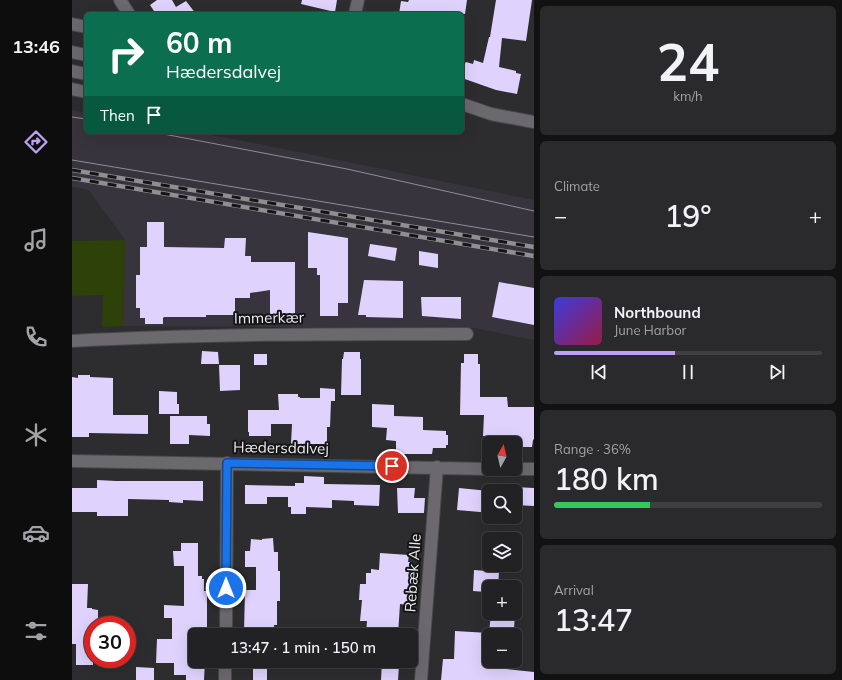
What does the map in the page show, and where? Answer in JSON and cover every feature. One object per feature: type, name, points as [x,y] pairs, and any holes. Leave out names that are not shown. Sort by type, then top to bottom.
[{"type":"street","points":[[120,0],[128,12]]},
{"type":"street","points":[[355,12],[358,0]]},
{"type":"street","points":[[72,24],[84,27]]},
{"type":"street","points":[[72,52],[84,55]]},
{"type":"street","points":[[72,71],[84,74]]},
{"type":"street","points":[[72,89],[84,92]]},
{"type":"street","points":[[464,105],[491,114],[534,122]]},
{"type":"street","name":"Immerkær","points":[[72,341],[285,333],[468,334]]},
{"type":"street","name":"Hædersdalvej","points":[[72,461],[482,468]]},
{"type":"street","points":[[226,628],[227,463]]},
{"type":"street","name":"Rebæk Alle","points":[[421,680],[437,467]]},
{"type":"street","points":[[522,469],[534,470]]},
{"type":"street","points":[[225,668],[225,680]]},
{"type":"shaded area","points":[[72,110],[84,113],[84,134],[206,134],[534,200],[534,340],[474,328],[123,326],[125,240],[89,190],[72,187]]},
{"type":"green space","points":[[125,240],[123,326],[102,327],[103,295],[72,296],[72,241]]},
{"type":"building","points":[[157,0],[172,0],[176,7],[186,1],[194,12],[155,12],[150,5]]},
{"type":"building","points":[[302,0],[337,0],[335,12],[301,4]]},
{"type":"building","points":[[409,0],[467,0],[465,14],[464,12],[399,12],[401,1],[408,2]]},
{"type":"building","points":[[496,0],[532,0],[526,41],[502,38],[499,67],[516,71],[516,73],[521,74],[517,94],[496,90],[464,79],[464,65],[466,62],[473,64],[474,60],[483,63],[490,37]]},
{"type":"building","points":[[147,222],[164,222],[164,247],[224,248],[225,238],[246,238],[245,256],[251,256],[251,262],[295,262],[295,314],[270,314],[270,290],[250,293],[250,298],[235,298],[235,315],[164,317],[163,324],[145,324],[145,318],[140,318],[140,308],[136,308],[136,275],[140,275],[140,247],[147,247]]},
{"type":"building","points":[[308,232],[348,238],[348,303],[338,303],[338,316],[320,316],[320,275],[317,275],[317,268],[308,268]]},
{"type":"building","points":[[370,244],[397,248],[395,261],[368,256]]},
{"type":"building","points":[[419,251],[438,254],[438,268],[419,265]]},
{"type":"building","points":[[364,280],[403,281],[403,318],[366,317],[366,315],[358,315]]},
{"type":"building","points":[[499,282],[534,288],[534,325],[492,317]]},
{"type":"building","points":[[421,297],[461,297],[461,319],[422,316]]},
{"type":"building","points":[[202,351],[218,352],[219,364],[201,364]]},
{"type":"building","points":[[344,352],[360,352],[361,395],[341,395],[342,359]]},
{"type":"building","points":[[254,354],[267,354],[267,365],[254,365]]},
{"type":"building","points":[[464,354],[478,354],[478,364],[480,364],[480,397],[507,397],[508,407],[534,407],[534,439],[532,447],[522,447],[522,436],[483,436],[484,415],[460,415],[461,363],[464,363]]},
{"type":"building","points":[[219,365],[240,365],[240,390],[220,391]]},
{"type":"building","points":[[78,375],[113,378],[113,415],[148,415],[148,434],[89,433],[89,437],[72,437],[72,377],[78,378]]},
{"type":"building","points":[[320,388],[335,389],[335,401],[331,401],[330,427],[327,427],[327,444],[291,444],[292,424],[271,424],[271,436],[249,436],[248,410],[279,410],[278,394],[298,394],[298,397],[300,398],[320,398]]},
{"type":"building","points":[[159,391],[177,392],[179,414],[159,414]]},
{"type":"building","points":[[372,404],[394,405],[394,416],[423,417],[423,430],[446,431],[446,435],[448,435],[448,445],[446,445],[446,448],[433,448],[432,454],[396,454],[396,441],[386,440],[387,428],[372,427]]},
{"type":"building","points":[[170,416],[207,416],[207,424],[210,424],[210,436],[189,435],[189,444],[170,444]]},
{"type":"building","points":[[304,476],[324,477],[324,484],[380,485],[379,506],[354,505],[354,501],[332,500],[332,508],[306,507],[306,514],[291,514],[291,507],[288,507],[288,497],[267,497],[267,504],[245,504],[245,485],[295,486],[295,483],[304,483]]},
{"type":"building","points":[[97,480],[203,481],[203,501],[183,500],[183,503],[169,502],[169,500],[128,499],[128,516],[97,516],[97,512],[72,512],[72,488],[97,488]]},
{"type":"building","points":[[522,487],[534,488],[534,506],[522,505]]},
{"type":"building","points":[[397,488],[415,488],[414,498],[425,498],[424,513],[398,513]]},
{"type":"building","points":[[459,488],[482,490],[482,512],[457,510]]},
{"type":"building","points":[[273,538],[274,552],[278,552],[278,571],[280,571],[280,601],[277,601],[277,625],[274,625],[274,628],[244,628],[245,590],[256,590],[256,567],[245,567],[245,551],[250,551],[251,539]]},
{"type":"building","points":[[181,543],[198,543],[198,576],[202,576],[202,579],[204,579],[204,591],[207,591],[207,628],[188,628],[188,668],[205,668],[204,680],[186,680],[186,675],[174,675],[174,663],[156,663],[157,639],[172,639],[172,618],[164,618],[164,605],[184,606],[184,566],[174,566],[173,551],[181,551]]},
{"type":"building","points":[[380,553],[409,555],[408,605],[400,604],[398,628],[366,628],[367,621],[360,621],[362,600],[359,600],[360,584],[366,584],[366,573],[371,573],[371,569],[379,570]]},
{"type":"building","points":[[474,570],[482,571],[482,572],[499,572],[498,580],[482,580],[482,592],[473,591]]},
{"type":"building","points":[[72,584],[88,584],[87,608],[98,610],[98,616],[84,616],[84,665],[76,665],[76,644],[72,644]]},
{"type":"building","points":[[490,620],[515,620],[514,628],[490,628]]},
{"type":"building","points":[[455,631],[482,633],[482,668],[506,668],[534,672],[534,680],[441,680],[443,659],[454,659]]},
{"type":"building","points":[[136,668],[154,668],[154,680],[136,680]]},
{"type":"building","points":[[253,668],[267,668],[267,680],[253,680]]},
{"type":"building","points":[[382,668],[399,668],[398,680],[381,680]]},
{"type":"tram line","points":[[72,117],[84,119]]},
{"type":"tram line","points":[[163,134],[347,169],[534,211]]},
{"type":"tram line","points":[[72,160],[534,237]]},
{"type":"railway","points":[[72,170],[534,247]]},
{"type":"railway","points":[[72,178],[534,256]]},
{"type":"route","points":[[226,588],[227,463],[392,466]]}]
